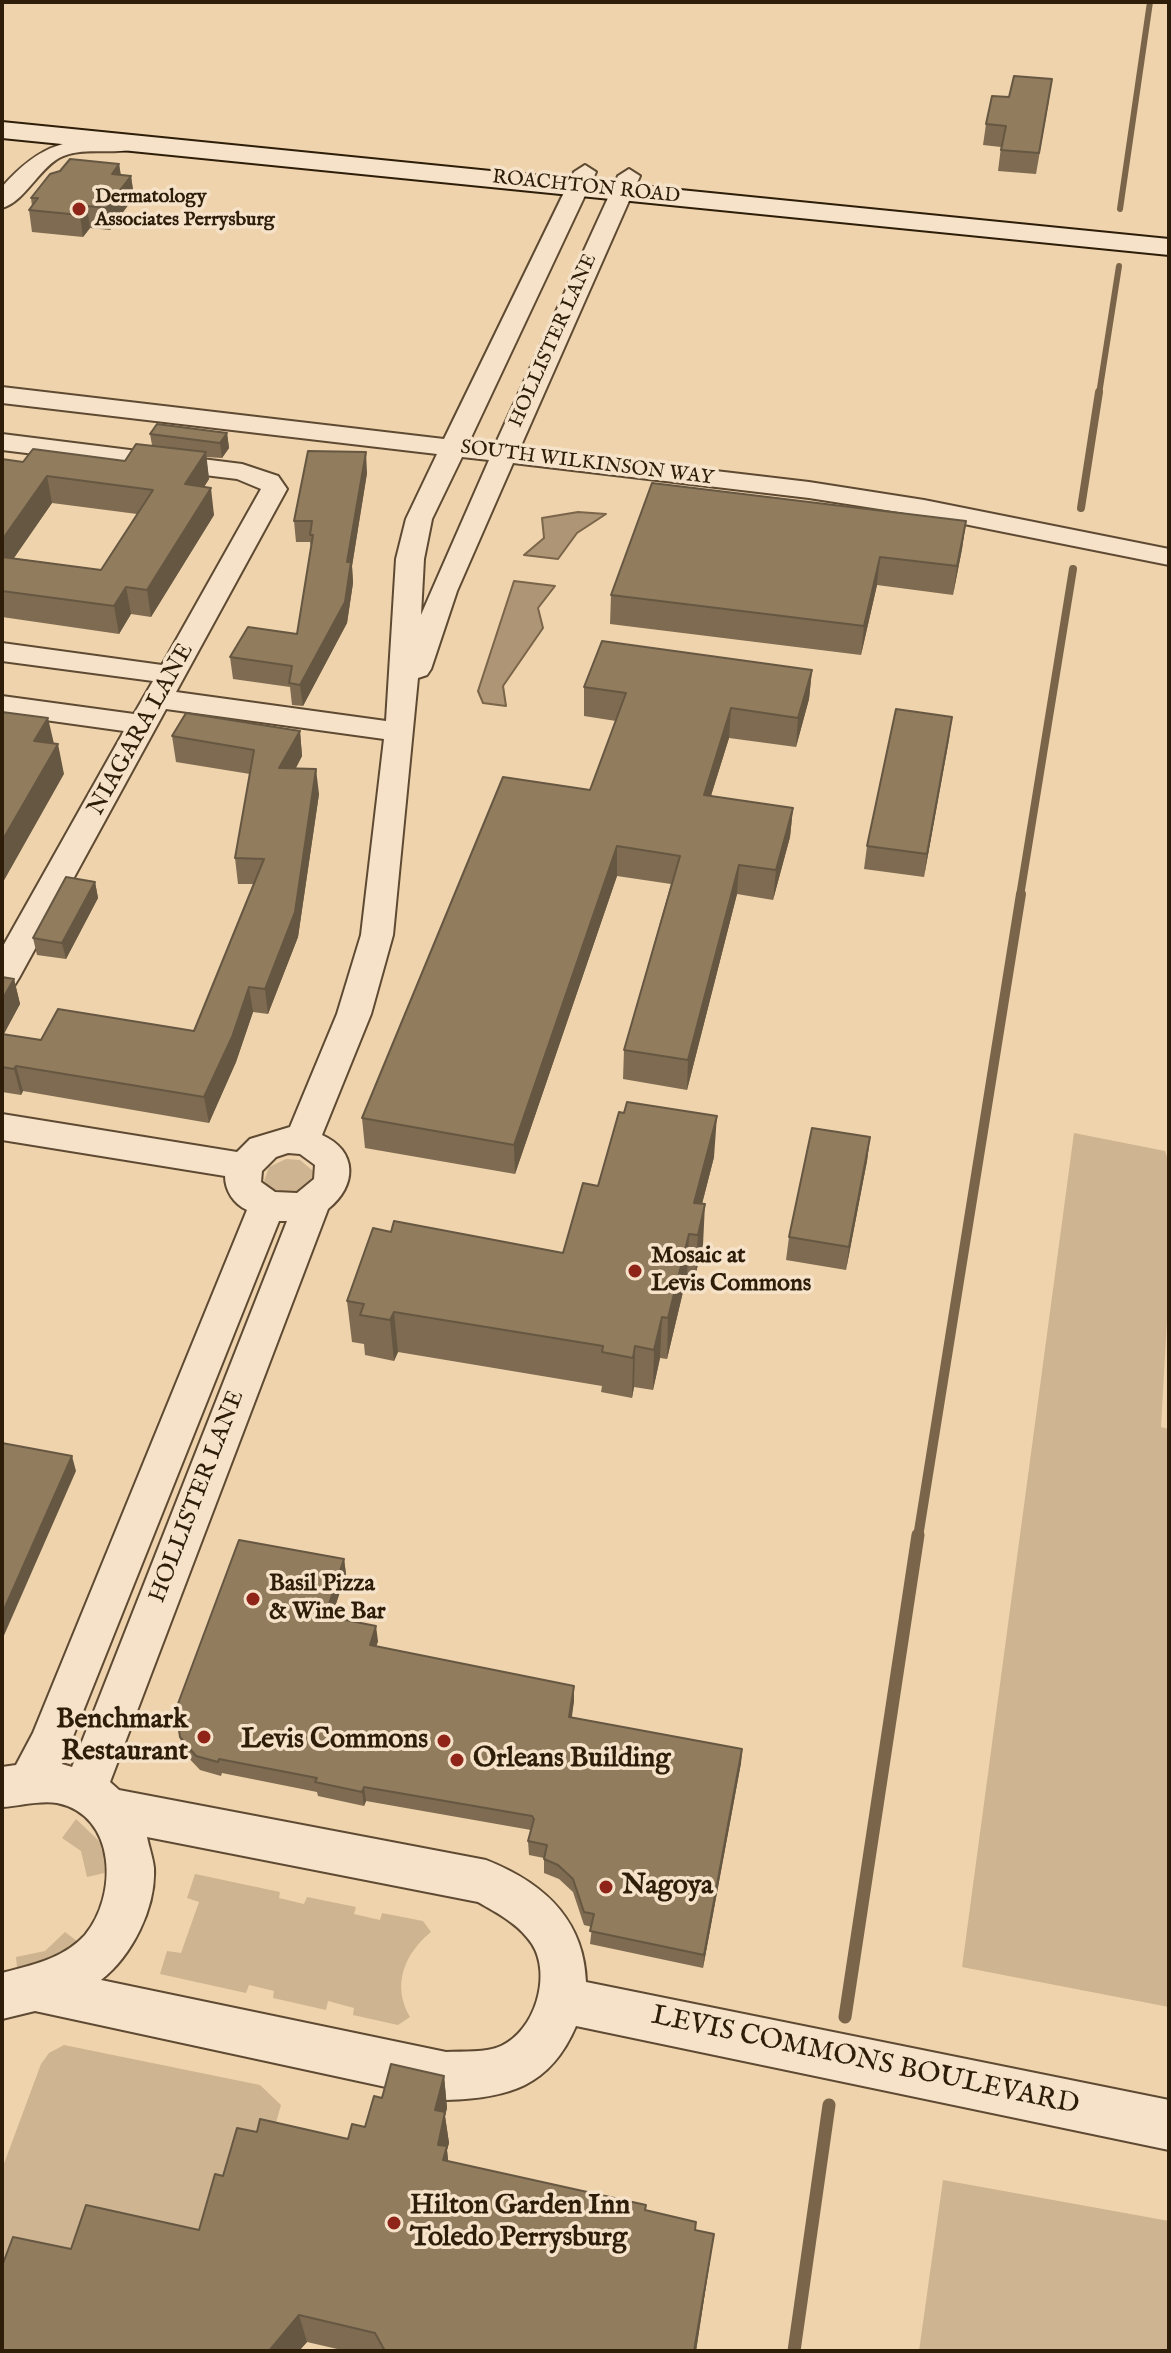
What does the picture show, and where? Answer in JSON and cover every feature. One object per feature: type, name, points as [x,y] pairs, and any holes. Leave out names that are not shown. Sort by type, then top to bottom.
[{"type":"street","name":"ROACHTON ROAD","points":[[2,118],[581,180]]},
{"type":"street","name":"ROACHTON ROAD","points":[[2,132],[1169,230]]},
{"type":"street","points":[[2,132],[33,146],[38,159]]},
{"type":"street","points":[[2,201],[38,159],[82,145],[144,144]]},
{"type":"street","name":"HOLLISTER LANE","points":[[96,1800],[313,1202],[332,1184],[335,1173],[326,1152],[302,1141],[354,1014],[377,935],[400,732],[413,539],[452,448],[581,180]]},
{"type":"street","name":"ROACHTON ROAD","points":[[626,184],[1169,247]]},
{"type":"street","name":"HOLLISTER LANE","points":[[400,732],[439,603],[626,184]]},
{"type":"street","name":"SOUTH WILKINSON WAY","points":[[2,395],[863,498],[1169,557]]},
{"type":"street","name":"NIAGARA LANE","points":[[2,442],[242,472],[269,482],[274,489],[2,978]]},
{"type":"street","points":[[2,652],[159,700]]},
{"type":"street","points":[[2,705],[159,700],[400,732]]},
{"type":"street","points":[[2,1127],[244,1166]]},
{"type":"street","points":[[302,1141],[286,1140],[263,1148],[244,1166],[243,1186],[257,1201],[267,1206],[290,1208],[313,1202]]},
{"type":"street","name":"HOLLISTER LANE","points":[[17,1784],[52,1739],[267,1206]]},
{"type":"street","points":[[17,1784],[50,1782],[96,1800],[486,1882],[517,1899],[547,1926],[562,1960],[562,2000],[546,2037],[519,2063],[486,2074],[446,2076],[21,1993]]},
{"type":"street","points":[[21,1993],[69,1977],[94,1958],[114,1934],[127,1908],[134,1880],[132,1853],[123,1829],[96,1800]]},
{"type":"street","name":"LEVIS COMMONS BOULEVARD","points":[[562,2000],[1169,2125]]},
{"type":"shaded area","points":[[578,512],[606,514],[577,533],[558,559],[524,555],[544,538],[542,518]]},
{"type":"shaded area","points":[[514,581],[555,586],[538,608],[543,628],[503,686],[506,706],[483,703],[478,691]]},
{"type":"shaded area","points":[[1074,1133],[1165,1151],[1169,1163],[1169,1284],[1161,1427],[1169,1429],[1169,2007],[962,1967]]},
{"type":"shaded area","points":[[286,1159],[300,1160],[313,1171],[311,1182],[295,1194],[275,1192],[264,1181],[269,1167]]},
{"type":"shaded area","points":[[76,1819],[99,1841],[109,1872],[87,1877],[81,1851],[62,1838]]},
{"type":"shaded area","points":[[195,1874],[280,1892],[279,1898],[304,1904],[307,1897],[356,1907],[354,1914],[380,1920],[382,1913],[423,1921],[431,1932],[408,1960],[401,1982],[404,2005],[410,2017],[398,2025],[353,2015],[354,2008],[328,2001],[326,2010],[273,1998],[274,1991],[249,1985],[246,1993],[160,1974],[167,1951],[181,1953],[199,1902],[187,1898]]},
{"type":"shaded area","points":[[65,1932],[81,1944],[18,1977],[16,1957],[45,1951]]},
{"type":"shaded area","points":[[64,2045],[260,2085],[281,2105],[271,2140],[209,2258],[2,2294],[2,2169],[41,2064],[49,2053]]},
{"type":"shaded area","points":[[943,2180],[1169,2221],[1169,2351],[919,2351]]},
{"type":"building","points":[[1014,76],[1052,79],[1039,153],[1001,150],[1006,126],[986,124],[992,96],[1009,97]]},
{"type":"building","points":[[70,159],[119,164],[112,174],[131,176],[106,208],[87,206],[80,215],[29,210],[38,198],[31,198],[50,174],[60,171]]},
{"type":"building","points":[[157,424],[227,433],[220,443],[150,434]]},
{"type":"building","points":[[136,444],[206,452],[185,484],[211,488],[147,590],[126,587],[114,606],[2,591],[2,557],[101,570],[153,490],[47,476],[2,540],[2,459],[23,462],[33,449],[125,461]]},
{"type":"building","points":[[308,451],[366,452],[347,562],[351,562],[345,602],[300,685],[289,683],[292,666],[230,657],[248,627],[297,634],[313,535],[310,535],[312,521],[294,521]]},
{"type":"building","points":[[652,483],[966,521],[957,566],[880,557],[864,626],[611,595]]},
{"type":"building","points":[[602,641],[812,670],[798,718],[731,708],[704,795],[793,808],[776,870],[739,865],[688,1060],[624,1050],[680,856],[617,846],[514,1145],[362,1118],[503,777],[590,790],[626,693],[584,687]]},
{"type":"building","points":[[896,709],[952,717],[927,854],[867,846]]},
{"type":"building","points":[[2,712],[48,718],[34,741],[58,744],[2,841]]},
{"type":"building","points":[[186,713],[300,731],[279,768],[316,769],[295,912],[265,989],[249,987],[232,1037],[204,1097],[16,1066],[14,1069],[2,1067],[2,1034],[41,1040],[58,1009],[194,1031],[264,859],[235,858],[254,750],[172,736]]},
{"type":"building","points":[[66,877],[95,882],[62,943],[33,938]]},
{"type":"building","points":[[2,977],[14,979],[2,1000]]},
{"type":"building","name":"Mosaic at Levis Commons","points":[[627,1102],[717,1116],[694,1203],[705,1204],[698,1235],[689,1234],[668,1318],[662,1317],[654,1350],[635,1346],[633,1358],[602,1352],[603,1346],[394,1312],[390,1320],[360,1315],[364,1304],[347,1301],[373,1228],[391,1232],[394,1221],[563,1253],[583,1183],[598,1186],[619,1112],[624,1113]]},
{"type":"building","points":[[812,1128],[870,1137],[849,1247],[789,1237]]},
{"type":"building","points":[[2,1443],[72,1456],[2,1614]]},
{"type":"building","name":"Orleans Building","points":[[239,1540],[344,1559],[325,1616],[376,1626],[370,1645],[574,1686],[569,1717],[742,1749],[704,1955],[590,1931],[594,1914],[584,1912],[573,1879],[558,1865],[544,1859],[547,1845],[528,1841],[534,1819],[532,1816],[364,1787],[362,1792],[315,1782],[317,1778],[196,1756],[180,1737],[176,1709]]},
{"type":"building","name":"Hilton Garden Inn Toledo Perrysburg","points":[[391,2064],[444,2076],[435,2110],[445,2112],[438,2145],[447,2146],[443,2160],[646,2205],[645,2210],[696,2222],[695,2230],[714,2234],[694,2351],[385,2351],[375,2333],[299,2315],[269,2351],[2,2351],[2,2266],[13,2237],[71,2249],[86,2205],[199,2230],[215,2174],[223,2176],[237,2128],[257,2132],[260,2119],[348,2139],[352,2124],[365,2127],[374,2096],[382,2098]]},
{"type":"waterway","points":[[1120,209],[1150,2]]},
{"type":"waterway","points":[[1099,394],[1119,266]]},
{"type":"waterway","points":[[1081,508],[1099,392]]},
{"type":"waterway","points":[[1020,896],[1073,569]]},
{"type":"waterway","points":[[918,1537],[1021,894]]},
{"type":"waterway","points":[[845,2017],[918,1535]]},
{"type":"waterway","points":[[794,2351],[829,2105]]},
{"type":"place","name":"Dermatology Associates Perrysburg","points":[[79,209]]},
{"type":"place","name":"Mosaic at Levis Commons","points":[[635,1271]]},
{"type":"place","name":"Basil Pizza & Wine Bar","points":[[253,1599]]},
{"type":"place","name":"Benchmark Restaurant","points":[[204,1737]]},
{"type":"place","name":"Levis Commons","points":[[444,1741]]},
{"type":"place","name":"Orleans Building","points":[[457,1760]]},
{"type":"place","name":"Nagoya","points":[[606,1887]]},
{"type":"place","name":"Hilton Garden Inn Toledo Perrysburg","points":[[394,2223]]}]
